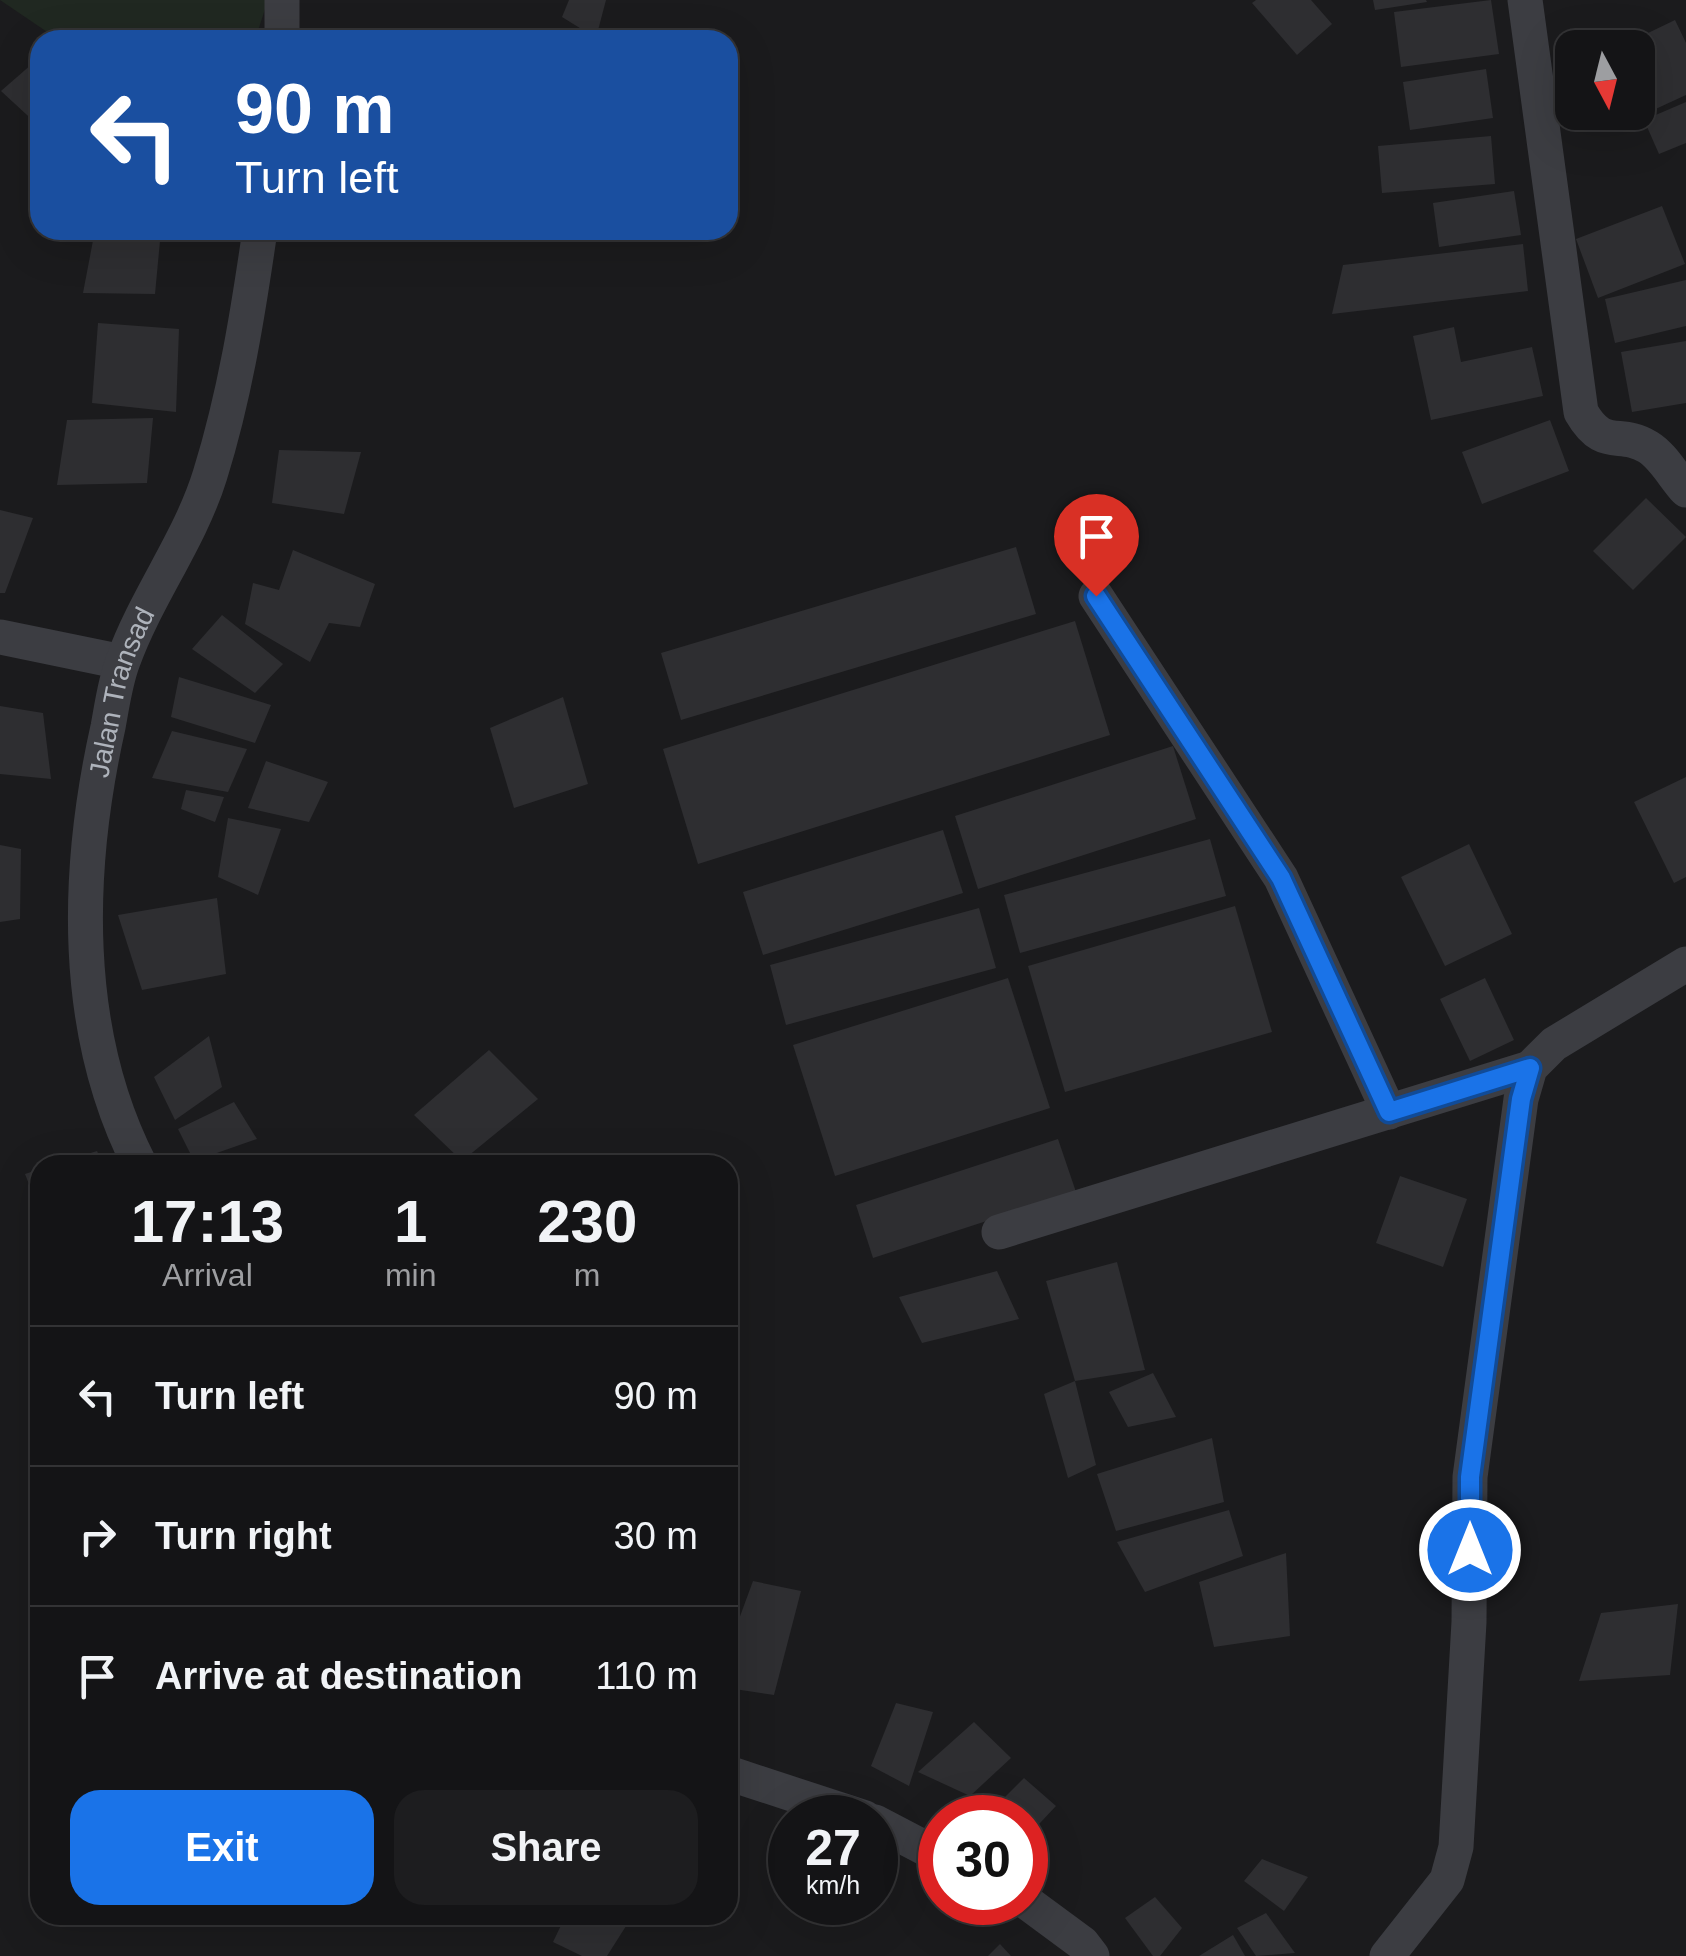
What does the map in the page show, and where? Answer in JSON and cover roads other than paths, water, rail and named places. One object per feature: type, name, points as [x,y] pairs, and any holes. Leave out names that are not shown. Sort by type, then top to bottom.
[{"type":"street","points":[[282,0],[282,30]]},
{"type":"street","points":[[1525,0],[1582,412],[1591,430],[1604,438],[1652,449],[1686,490]]},
{"type":"street","name":"Jalan Transad","points":[[135,1155],[106,1068],[83,951],[90,808],[122,662],[210,479],[243,348],[259,240]]},
{"type":"street","points":[[1096,596],[1281,878],[1389,1112]]},
{"type":"street","points":[[0,636],[122,662]]},
{"type":"street","points":[[999,1232],[1530,1068],[1578,1026],[1686,964]]},
{"type":"street","points":[[1386,1956],[1447,1880],[1456,1847],[1469,1622],[1470,1477],[1521,1099],[1530,1068]]},
{"type":"street","points":[[738,1776],[795,1795]]},
{"type":"street","points":[[1048,1918],[1082,1943],[1092,1956]]}]
